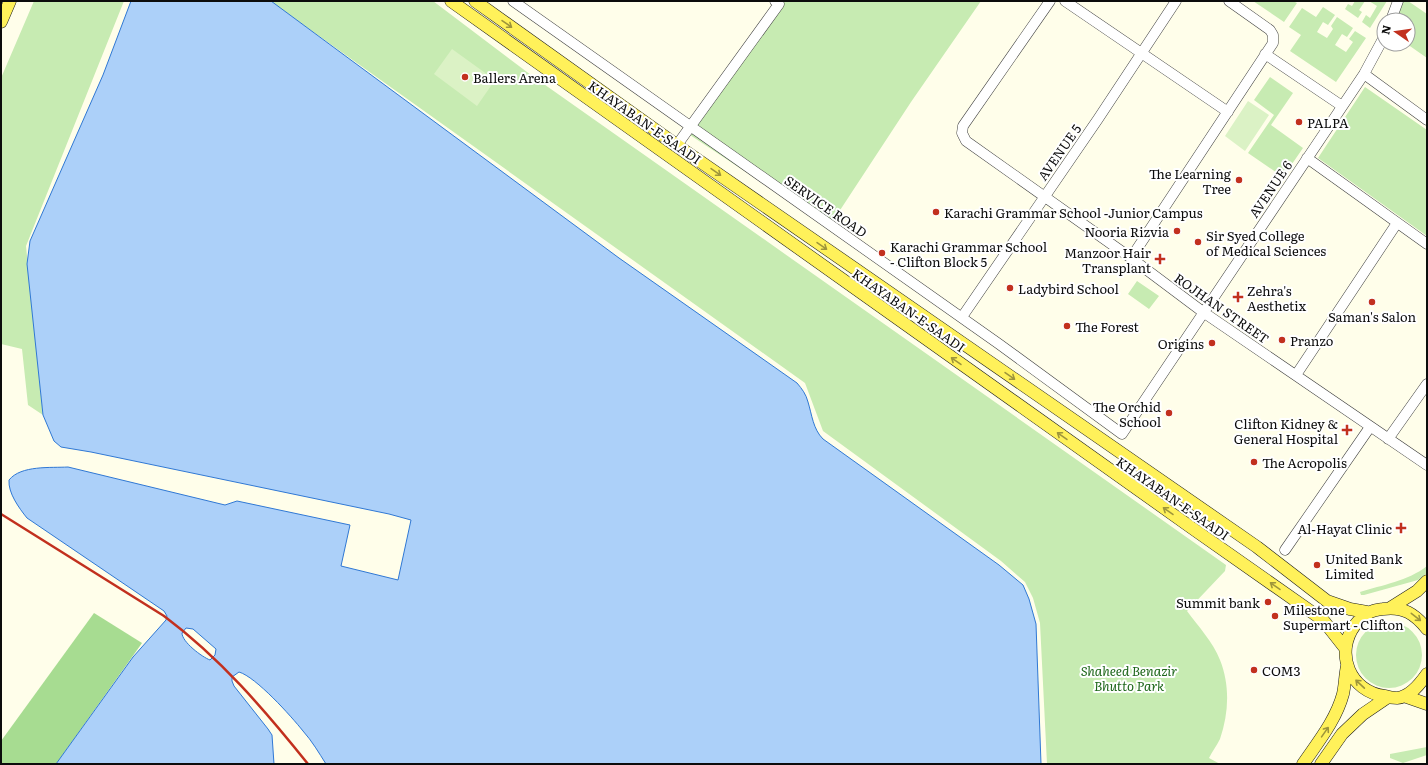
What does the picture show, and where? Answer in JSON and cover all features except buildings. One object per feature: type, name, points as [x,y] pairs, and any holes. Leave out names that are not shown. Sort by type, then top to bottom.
[{"type":"main road","points":[[1,22],[10,1]]},
{"type":"main road","name":"KHAYABAN-E-SAADI","points":[[451,1],[1160,506],[1324,620],[1345,648]]},
{"type":"main road","name":"KHAYABAN-E-SAADI","points":[[475,1],[677,145],[1257,547],[1327,601],[1350,609],[1367,612],[1390,608]]},
{"type":"main road","points":[[1390,608],[1417,591],[1427,581]]},
{"type":"main road","points":[[1390,608],[1406,611],[1415,616],[1427,629]]},
{"type":"main road","points":[[1367,612],[1350,632],[1345,648],[1347,666],[1350,674],[1360,686],[1377,695],[1397,698],[1404,696],[1418,687],[1427,674]]},
{"type":"main road","points":[[1303,764],[1329,727],[1339,707],[1343,693],[1347,666]]},
{"type":"main road","points":[[1404,696],[1427,704]]},
{"type":"main road","points":[[1321,764],[1342,734],[1362,714],[1388,697]]},
{"type":"street","name":"SERVICE ROAD","points":[[513,1],[962,317],[1122,434]]},
{"type":"street","points":[[677,145],[779,4],[775,1]]},
{"type":"street","name":"ROJHAN STREET","points":[[1050,1],[963,126],[962,133],[966,141],[1131,258],[1203,312],[1427,465]]},
{"type":"street","points":[[1065,1],[1140,54],[1228,112]]},
{"type":"street","name":"AVENUE 5","points":[[962,317],[1098,119],[1176,1]]},
{"type":"street","points":[[1131,258],[1273,43],[1273,35],[1270,30],[1229,1]]},
{"type":"street","points":[[1394,12],[1398,1]]},
{"type":"street","name":"AVENUE 6","points":[[1122,434],[1364,74],[1376,52]]},
{"type":"street","points":[[1265,54],[1342,106]]},
{"type":"street","points":[[1364,74],[1427,120]]},
{"type":"street","points":[[1307,158],[1427,244]]},
{"type":"street","points":[[1296,375],[1397,223]]},
{"type":"street","points":[[1388,439],[1427,384]]},
{"type":"street","points":[[1284,550],[1370,427]]},
{"type":"green space","points":[[34,1],[124,1],[26,246],[43,415],[28,405],[22,349],[1,344],[1,78]]},
{"type":"green space","name":"Shaheed Benazir Bhutto Park","points":[[270,1],[433,1],[531,75],[1226,565],[1225,571],[1187,611],[1205,634],[1217,653],[1225,679],[1227,689],[1227,709],[1223,729],[1220,739],[1209,758],[1220,764],[1047,764],[1040,623],[1033,598],[1025,582],[1001,561],[823,431],[805,383]]},
{"type":"green space","points":[[775,1],[981,1],[911,102],[829,227],[690,135]]},
{"type":"green space","points":[[1253,1],[1293,1],[1297,3],[1284,22]]},
{"type":"green space","points":[[1355,1],[1365,1],[1359,10],[1362,12],[1358,18],[1345,9],[1348,4],[1352,6]]},
{"type":"green space","points":[[1369,1],[1387,1],[1380,12],[1376,12],[1376,18],[1370,28],[1362,22],[1366,15],[1370,18],[1377,6]]},
{"type":"green space","points":[[1402,1],[1408,1],[1427,14],[1427,58],[1416,50],[1416,12],[1398,12]]},
{"type":"green space","points":[[1323,7],[1335,15],[1328,25],[1323,22],[1317,32],[1327,38],[1333,29],[1331,26],[1337,17],[1353,28],[1347,37],[1342,34],[1335,45],[1346,52],[1353,42],[1349,39],[1355,31],[1366,38],[1336,82],[1290,51],[1301,35],[1289,27],[1302,8],[1316,17]]},
{"type":"green space","name":"Ballers Arena","points":[[452,49],[495,80],[477,106],[434,74]]},
{"type":"green space","points":[[1270,77],[1293,93],[1271,125],[1303,148],[1283,177],[1248,153],[1274,115],[1254,100]]},
{"type":"green space","points":[[1365,87],[1427,130],[1427,236],[1318,158]]},
{"type":"green space","points":[[1248,101],[1269,115],[1245,151],[1225,136]]},
{"type":"green space","points":[[1137,281],[1159,296],[1149,309],[1128,294]]},
{"type":"green space","points":[[1427,566],[1427,573],[1418,580],[1361,595],[1360,592],[1403,579]]},
{"type":"green space","points":[[94,613],[142,643],[56,764],[1,764],[1,741]]},
{"type":"green space","points":[[1389,622],[1402,625],[1412,632],[1419,642],[1422,655],[1419,668],[1412,678],[1402,685],[1389,688],[1376,685],[1366,678],[1359,668],[1356,655],[1359,642],[1366,632],[1376,625]]},
{"type":"green space","points":[[1427,747],[1427,755],[1403,763],[1390,758],[1390,754]]},
{"type":"water","points":[[131,1],[271,1],[619,258],[797,383],[806,396],[815,426],[823,439],[999,565],[1023,585],[1029,599],[1036,624],[1041,764],[326,764],[298,724],[282,707],[264,689],[246,675],[239,672],[232,677],[232,681],[234,686],[272,735],[274,764],[56,764],[133,657],[166,620],[167,616],[164,611],[27,518],[10,490],[9,480],[14,475],[37,468],[68,467],[225,505],[237,501],[350,525],[341,566],[398,580],[411,520],[389,514],[61,447],[54,441],[43,415],[27,264],[30,241],[103,75]],"holes":[[[186,628],[193,629],[216,649],[215,655],[210,660],[202,656],[185,641],[182,633]]]},
{"type":"railway","points":[[1,514],[164,616],[184,632],[223,667],[258,704],[308,764]]},
{"type":"place","name":"Ballers Arena","points":[[465,77]]},
{"type":"place","name":"PALPA","points":[[1299,122]]},
{"type":"place","name":"The Learning Tree","points":[[1239,180]]},
{"type":"place","name":"Karachi Grammar School -Junior Campus","points":[[936,212]]},
{"type":"place","name":"Nooria Rizvia","points":[[1177,231]]},
{"type":"place","name":"Sir Syed College of Medical Sciences","points":[[1198,242]]},
{"type":"place","name":"Karachi Grammar School - Clifton Block 5","points":[[882,253]]},
{"type":"place","name":"Manzoor Hair Transplant","points":[[1160,259]]},
{"type":"place","name":"Ladybird School","points":[[1010,288]]},
{"type":"place","name":"Zehra's Aesthetix","points":[[1238,297]]},
{"type":"place","name":"Saman's Salon","points":[[1372,302]]},
{"type":"place","name":"The Forest","points":[[1067,326]]},
{"type":"place","name":"Pranzo","points":[[1282,340]]},
{"type":"place","name":"Origins","points":[[1212,343]]},
{"type":"place","name":"The Orchid School","points":[[1169,413]]},
{"type":"place","name":"Clifton Kidney & General Hospital","points":[[1347,430]]},
{"type":"place","name":"The Acropolis","points":[[1254,462]]},
{"type":"place","name":"Al-Hayat Clinic","points":[[1401,528]]},
{"type":"place","name":"United Bank Limited","points":[[1317,565]]},
{"type":"place","name":"Summit bank","points":[[1268,602]]},
{"type":"place","name":"Milestone Supermart - Clifton","points":[[1275,616]]},
{"type":"place","name":"COM3","points":[[1254,670]]}]
